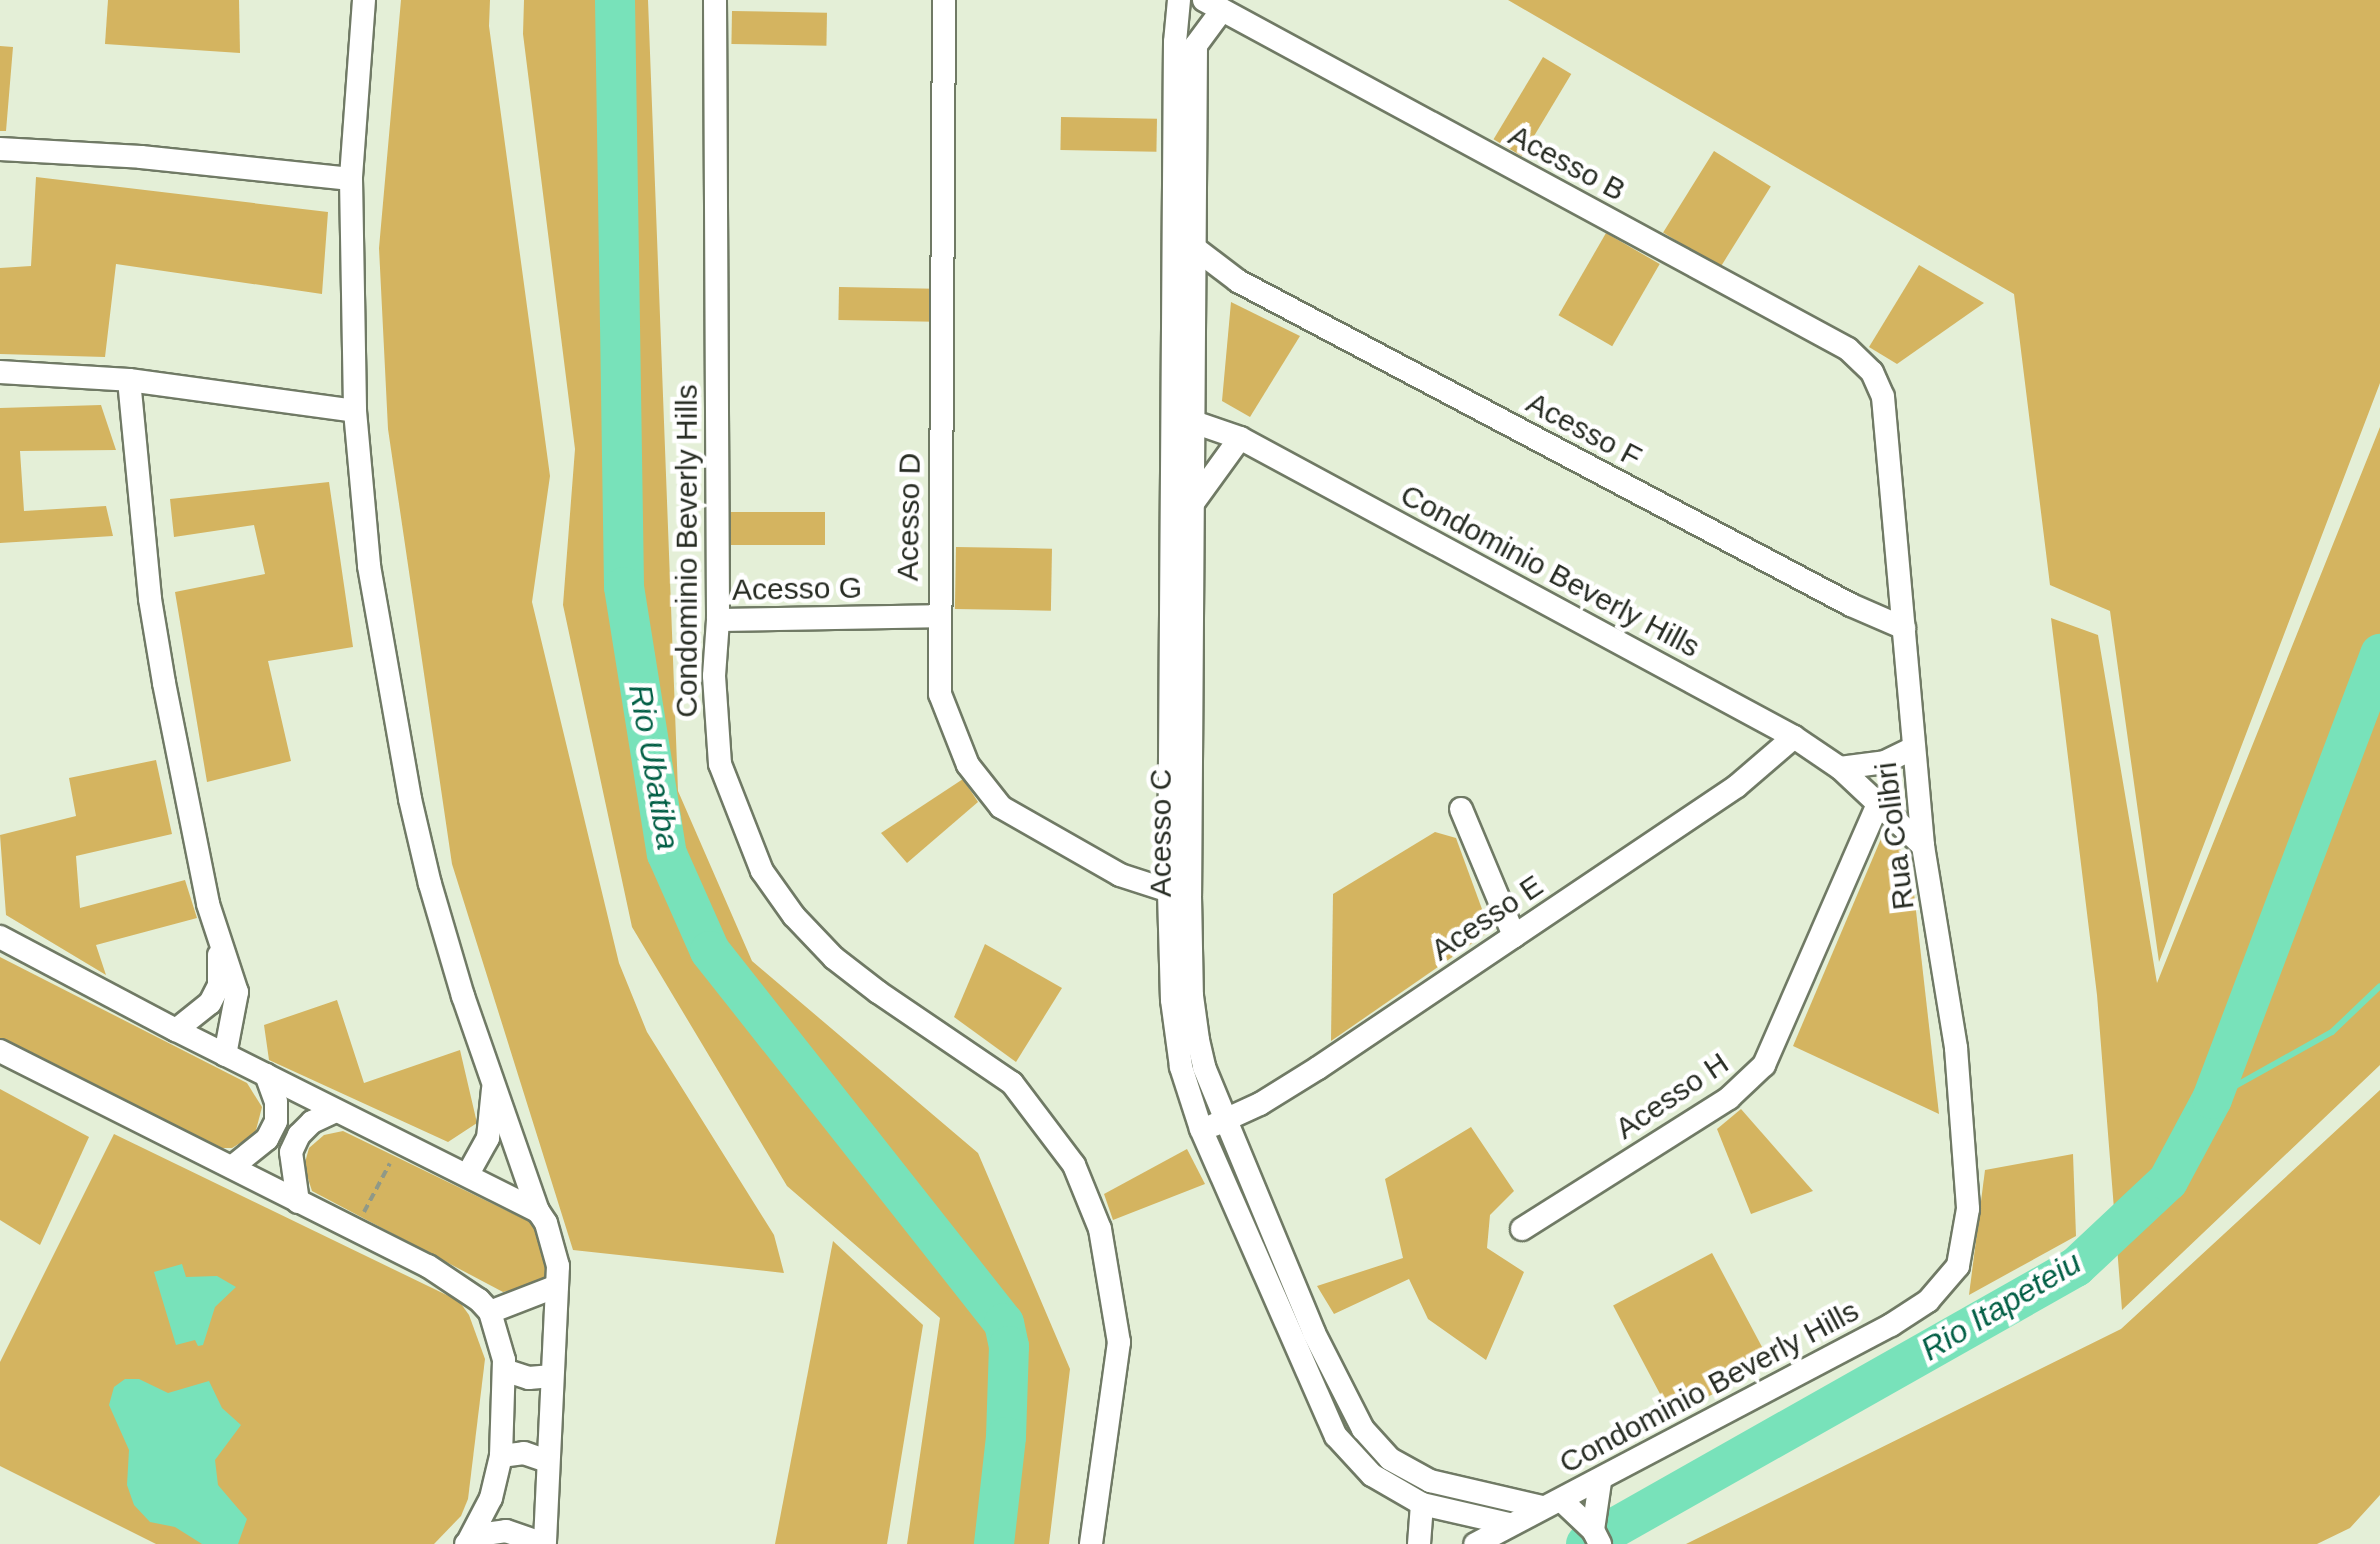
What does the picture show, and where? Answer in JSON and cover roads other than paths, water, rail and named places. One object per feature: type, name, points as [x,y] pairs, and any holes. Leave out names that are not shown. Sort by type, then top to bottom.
[{"type":"street","points":[[364,0],[351,179],[355,411],[370,566],[410,799],[463,996],[552,1242],[557,1286],[544,1544],[506,1531],[485,1534],[467,1544]]},
{"type":"street","name":"Condominio Beverly Hills","points":[[715,0],[718,620],[714,676],[720,764],[762,871],[794,916],[834,958],[933,1034],[1012,1083],[1063,1145],[1086,1190],[1108,1264],[1119,1357],[1091,1544]]},
{"type":"street","name":"Acesso D","points":[[944,0],[938,616],[940,694],[946,718],[978,780],[1002,807],[1120,874],[1179,894]]},
{"type":"street","name":"Acesso C","points":[[1178,0],[1185,43],[1186,242],[1181,417],[1179,894],[1204,1068],[1314,1333],[1352,1414],[1372,1440],[1390,1459],[1430,1481],[1551,1504]]},
{"type":"street","points":[[1185,43],[1213,5]]},
{"type":"street","name":"Acesso B","points":[[1213,5],[1848,349],[1872,372],[1884,397]]},
{"type":"street","points":[[0,149],[141,157],[351,179]]},
{"type":"street","name":"Acesso F","points":[[1186,242],[1238,280],[1851,605],[1904,628]]},
{"type":"street","points":[[1183,296],[1238,280]]},
{"type":"street","points":[[0,372],[129,380],[355,411]]},
{"type":"street","points":[[129,380],[150,600],[218,942],[237,992],[225,1055]]},
{"type":"street","name":"Rua Colibri","points":[[1884,397],[1923,846],[1956,1048],[1968,1209],[1958,1266]]},
{"type":"street","name":"Condominio Beverly Hills","points":[[1181,417],[1240,438],[1794,738],[1840,768],[1923,846]]},
{"type":"street","name":"Acesso C","points":[[1181,417],[1193,504],[1175,1032],[1188,1096],[1336,1436],[1372,1475],[1422,1504],[1509,1524]]},
{"type":"street","points":[[1193,504],[1240,438]]},
{"type":"street","name":"Acesso G","points":[[718,620],[938,616]]},
{"type":"street","name":"Acesso E","points":[[1201,1129],[1226,1121],[1318,1068],[1737,786],[1794,738]]},
{"type":"street","points":[[1840,768],[1884,762],[1914,748]]},
{"type":"street","name":"Acesso H","points":[[1522,1229],[1729,1098],[1764,1065],[1878,804]]},
{"type":"street","points":[[1461,809],[1514,936]]},
{"type":"street","points":[[0,937],[225,1055],[538,1211]]},
{"type":"street","points":[[176,1030],[210,1003],[219,985],[218,942]]},
{"type":"street","points":[[0,1051],[428,1266],[490,1312],[504,1370],[501,1456],[492,1498],[467,1544]]},
{"type":"street","points":[[232,1167],[267,1140],[276,1122],[276,1102],[266,1075]]},
{"type":"street","points":[[468,1174],[488,1138],[494,1081]]},
{"type":"street","points":[[298,1202],[291,1152],[298,1135],[312,1122],[336,1111]]},
{"type":"street","name":"Condominio Beverly Hills","points":[[1475,1544],[1600,1482],[1892,1325],[1928,1301],[1958,1266]]},
{"type":"street","points":[[490,1312],[557,1286]]},
{"type":"street","points":[[504,1370],[529,1378],[552,1376]]},
{"type":"street","points":[[501,1456],[524,1453],[547,1460]]},
{"type":"street","points":[[1596,1536],[1600,1482]]},
{"type":"street","points":[[1419,1544],[1422,1504]]},
{"type":"street","points":[[1551,1504],[1596,1536]]},
{"type":"waterway","name":"Rio Ubatiba","points":[[615,0],[624,587],[667,854],[710,951],[1004,1323],[1009,1346],[1006,1437],[994,1544]]},
{"type":"waterway","name":"Rio Itapeteiu","points":[[1586,1544],[2076,1267],[2168,1181],[2212,1099],[2380,654]]},
{"type":"waterway","points":[[2212,1099],[2332,1032],[2380,986]]}]
